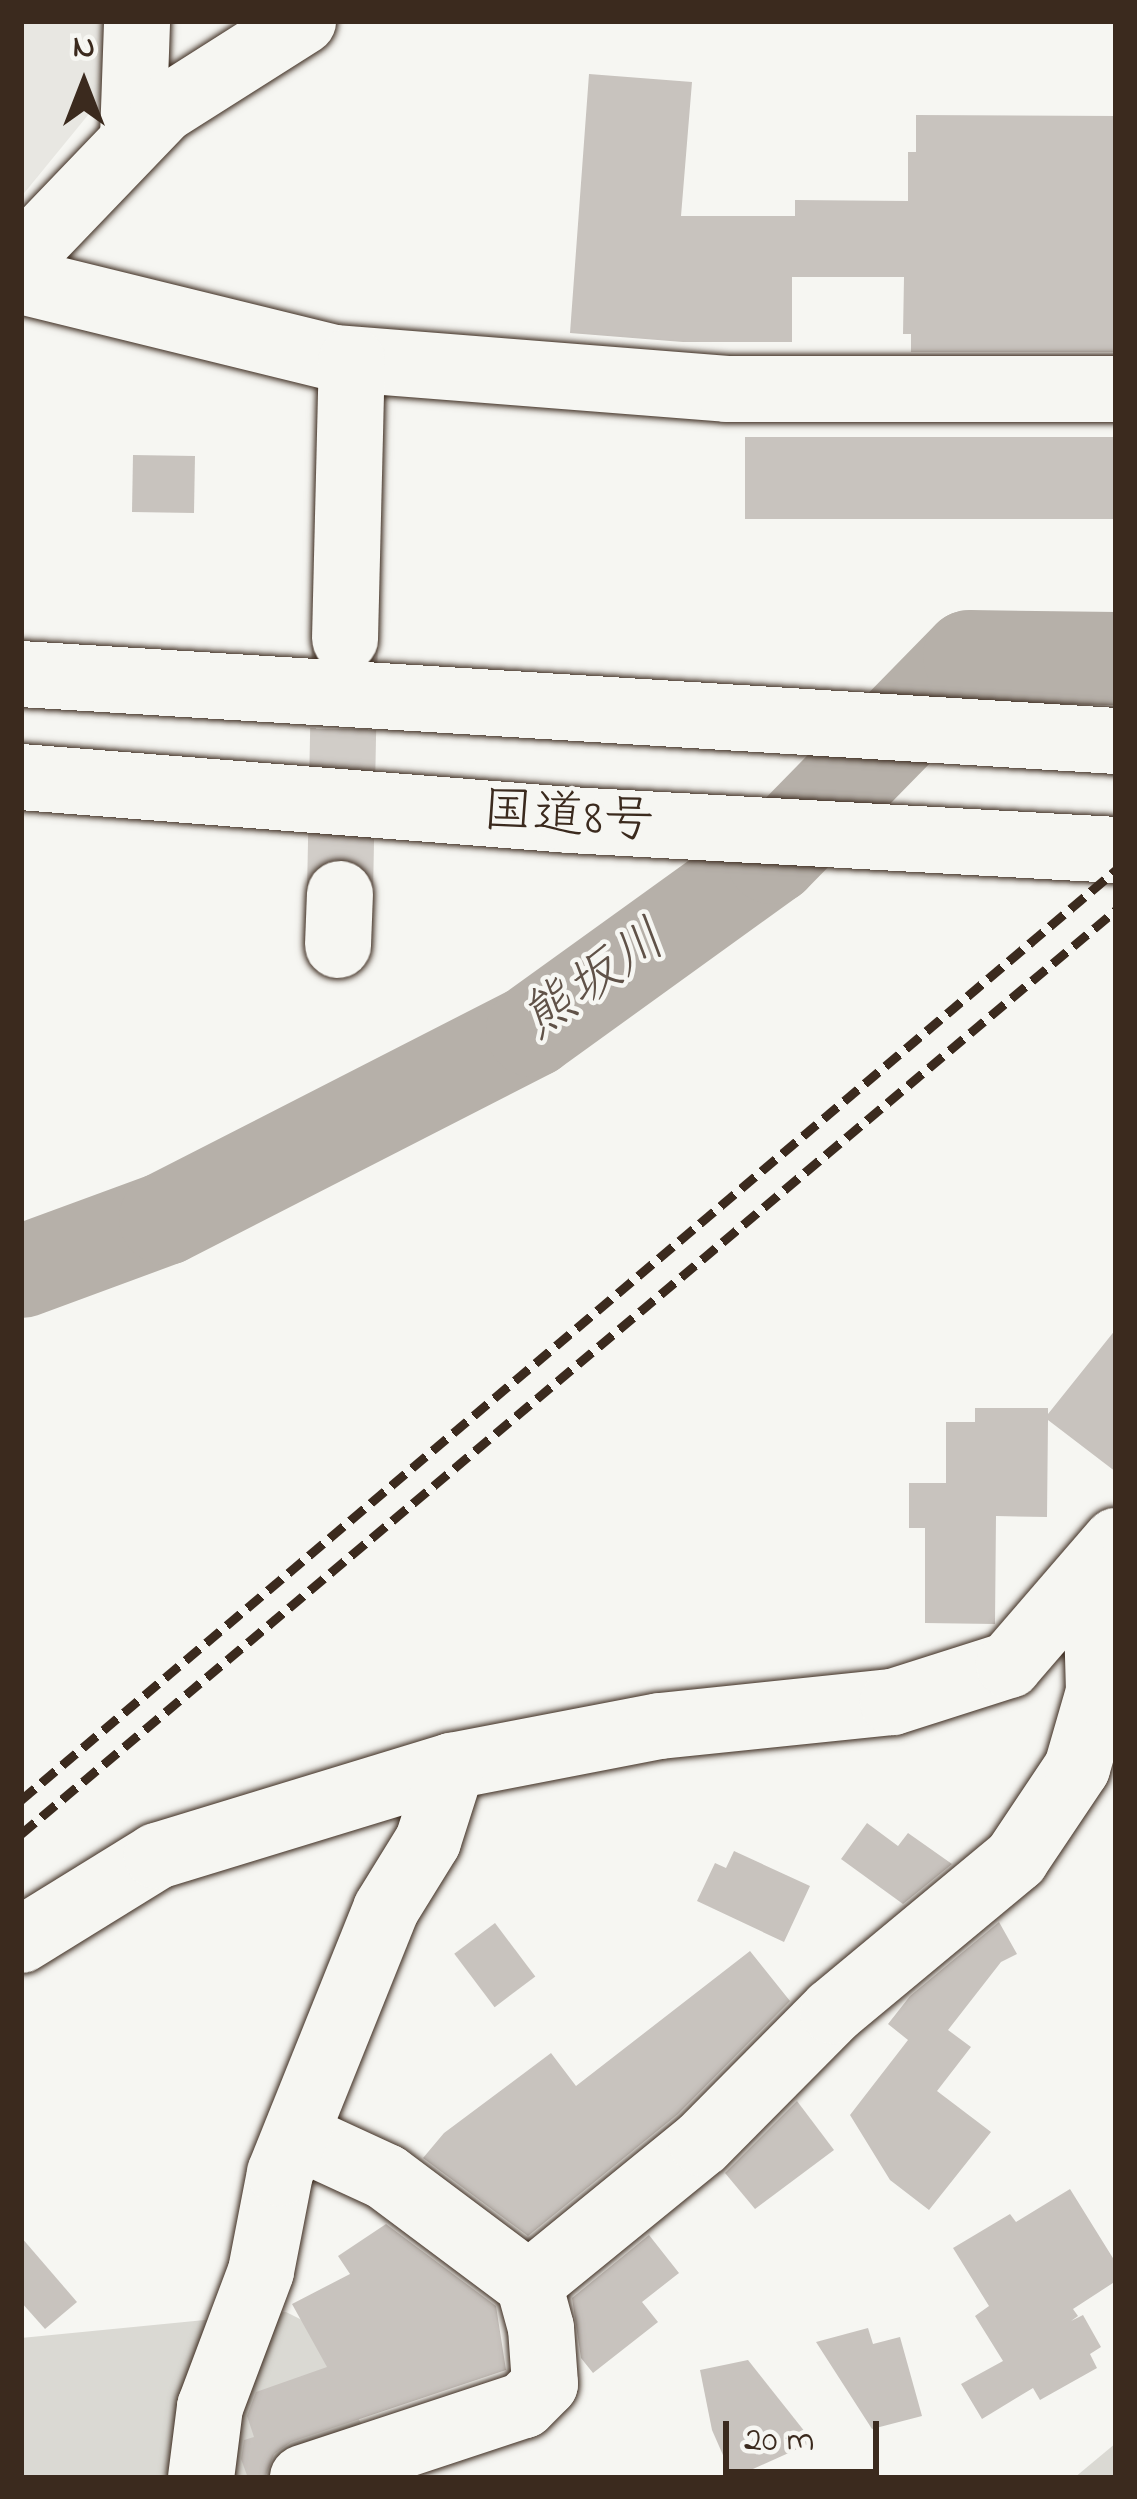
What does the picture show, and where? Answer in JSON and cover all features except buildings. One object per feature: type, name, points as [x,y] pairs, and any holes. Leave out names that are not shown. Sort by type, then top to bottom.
[{"type":"main road","points":[[133,138],[137,21]]},
{"type":"main road","points":[[21,258],[163,110],[303,21]]},
{"type":"main road","points":[[21,280],[352,360],[727,389],[1116,389]]},
{"type":"main road","points":[[345,639],[352,360]]},
{"type":"main road","points":[[21,674],[1116,741]]},
{"type":"main road","name":"国道8号","points":[[21,778],[570,820],[1116,850]]},
{"type":"main road","points":[[21,1940],[42,1922],[157,1856],[452,1766],[660,1726],[893,1702],[1009,1665],[1102,1559]]},
{"type":"main road","points":[[530,2284],[702,2143],[833,2012],[1016,1859],[1077,1768],[1100,1693],[1097,1619],[1102,1559]]},
{"type":"main road","points":[[201,2478],[210,2407],[261,2271],[280,2174],[386,1910],[428,1841],[452,1766]]},
{"type":"main road","points":[[297,2136],[386,2177],[530,2284],[541,2328],[545,2384],[524,2405],[303,2478]]},
{"type":"shaded area","points":[[21,21],[110,21],[106,93],[21,197]]},
{"type":"shaded area","points":[[286,2312],[310,2324],[389,2478],[21,2478],[21,2338]]},
{"type":"shaded area","points":[[1116,2443],[1116,2478],[1074,2478]]},
{"type":"waterway","name":"熊坂川","points":[[21,1271],[165,1218],[532,1030],[772,857],[969,656],[1116,658]]},
{"type":"tunnel","points":[[340,894],[345,639]]},
{"type":"railway","points":[[21,1800],[1116,870]]},
{"type":"railway","points":[[21,1834],[1116,910]]}]
